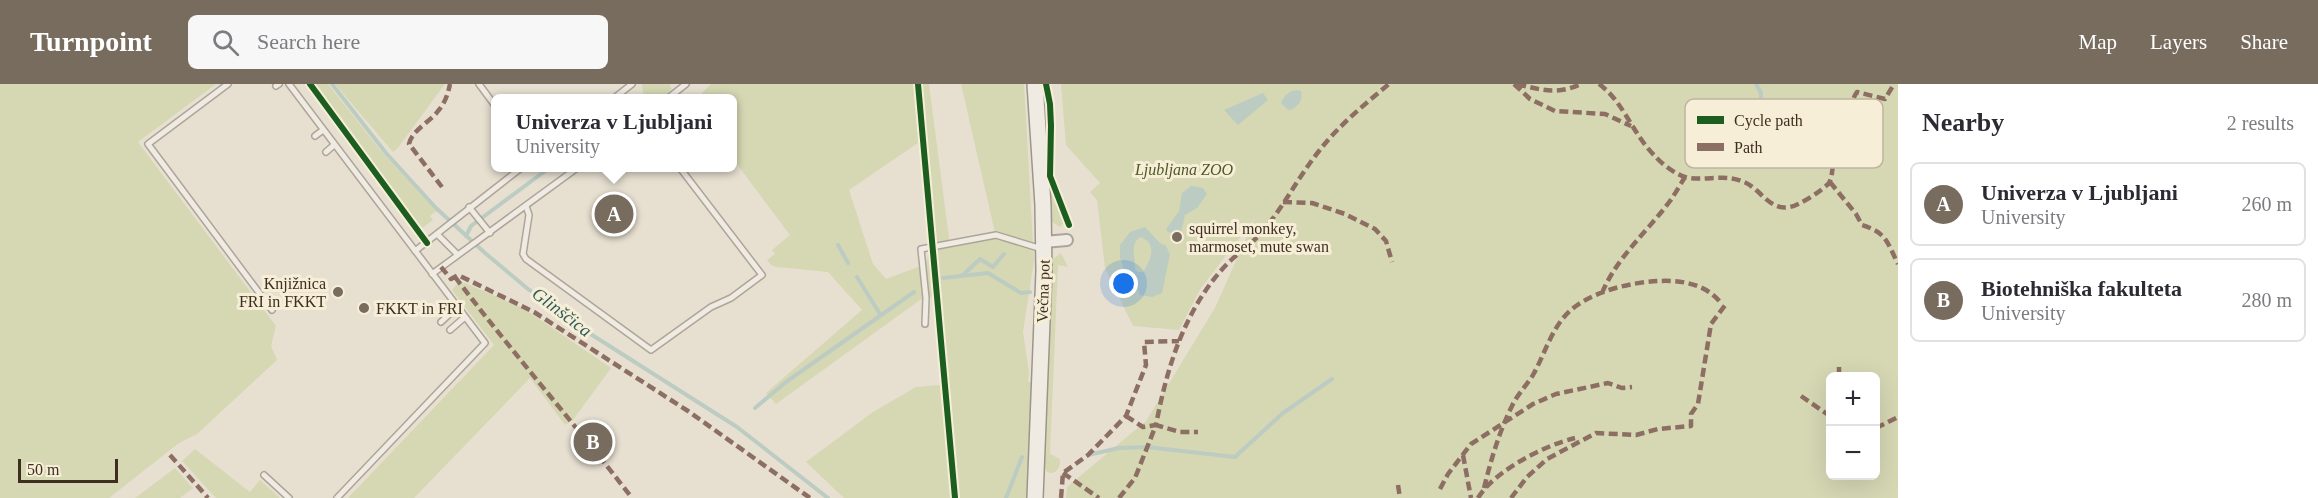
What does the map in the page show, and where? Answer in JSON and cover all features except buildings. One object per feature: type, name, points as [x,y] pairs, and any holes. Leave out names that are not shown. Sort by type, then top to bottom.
[{"type":"main road","name":"Večna pot","points":[[1035,84],[1044,246],[1035,498]]},
{"type":"street","points":[[1044,246],[1067,240]]},
{"type":"lane","points":[[228,84],[148,144],[272,310]]},
{"type":"lane","points":[[289,84],[485,343],[337,498]]},
{"type":"lane","points":[[479,84],[491,101]]},
{"type":"lane","points":[[619,94],[632,84]]},
{"type":"lane","points":[[673,94],[686,84]]},
{"type":"lane","points":[[315,136],[323,130]]},
{"type":"lane","points":[[326,152],[334,145]]},
{"type":"lane","points":[[415,252],[438,234],[442,228],[516,172]]},
{"type":"lane","points":[[432,274],[572,172]]},
{"type":"lane","points":[[526,206],[530,215],[524,254],[526,259],[651,350],[711,307],[731,298],[762,276],[683,172]]},
{"type":"lane","points":[[469,207],[490,233]]},
{"type":"lane","points":[[438,234],[457,255]]},
{"type":"lane","points":[[925,324],[926,298],[921,249],[996,235],[1044,246]]},
{"type":"lane","points":[[441,322],[457,306]]},
{"type":"lane","points":[[450,330],[465,317]]},
{"type":"lane","points":[[264,476],[289,498]]},
{"type":"green space","points":[[0,84],[216,84],[138,142],[276,326],[271,346],[277,360],[197,434],[179,443],[109,498],[0,498]]},
{"type":"green space","points":[[315,84],[328,84],[381,151],[437,211],[430,216],[433,220],[422,228]]},
{"type":"green space","points":[[335,84],[445,84],[393,152]]},
{"type":"green space","points":[[642,84],[670,84],[671,89],[667,94],[643,93]]},
{"type":"green space","points":[[711,84],[929,84],[950,246],[996,237],[961,84],[1024,84],[1034,261],[1023,332],[1029,372],[1028,382],[1034,382],[1030,498],[960,498],[941,295],[920,300],[776,404],[766,393],[862,310],[828,272],[771,265],[767,260],[775,254],[772,250],[790,235],[737,164],[737,94],[701,94]],"holes":[[[918,143],[929,251],[926,264],[886,279],[873,264],[849,190]]]},
{"type":"green space","name":"Ljubljana ZOO","points":[[1061,84],[1898,84],[1898,498],[1066,498],[1067,487],[1146,421],[1215,308],[1255,218],[1201,288],[1179,330],[1133,326],[1105,268],[1097,200],[1090,192],[1100,183],[1066,145]]},
{"type":"green space","points":[[1050,187],[1063,219],[1060,227],[1052,222]]},
{"type":"green space","points":[[1061,253],[1068,267],[1058,265],[1050,454],[1060,459],[1060,462],[1057,470],[1051,473],[1047,472],[1043,466],[1050,266],[1054,258]]},
{"type":"green space","points":[[465,283],[523,308],[611,368],[573,420],[565,425],[530,378],[414,498],[348,498],[494,345],[452,290],[457,284]]},
{"type":"green space","points":[[940,385],[952,498],[844,498],[806,462],[873,412],[916,387]]},
{"type":"green space","points":[[195,449],[250,492],[260,480],[280,498],[216,498],[182,461]]},
{"type":"green space","points":[[175,468],[193,488],[180,498],[135,498]]},
{"type":"shaded area","points":[[1297,90],[1301,91],[1300,102],[1291,110],[1287,109],[1281,103],[1282,100],[1287,94]]},
{"type":"shaded area","points":[[1263,93],[1268,100],[1238,125],[1224,110]]},
{"type":"shaded area","points":[[1191,186],[1203,188],[1207,194],[1197,208],[1185,215],[1181,232],[1177,235],[1168,232],[1166,229],[1179,211],[1182,193]]},
{"type":"shaded area","points":[[1145,227],[1160,243],[1166,246],[1170,254],[1162,293],[1152,297],[1140,295],[1135,280],[1125,271],[1120,258],[1120,245],[1130,232]],"holes":[[[1140,237],[1146,240],[1151,248],[1150,257],[1143,272],[1138,272],[1135,270],[1135,244]]]},
{"type":"waterway","name":"Glinščica","points":[[332,84],[386,153],[436,208],[528,289],[589,333],[737,427],[828,498]]},
{"type":"waterway","points":[[1756,84],[1761,93],[1761,99]]},
{"type":"waterway","points":[[466,236],[471,226],[544,172]]},
{"type":"waterway","points":[[838,245],[848,263]]},
{"type":"waterway","points":[[962,276],[980,259],[993,267],[1004,254]]},
{"type":"waterway","points":[[943,278],[988,273],[1021,293],[1030,292]]},
{"type":"waterway","points":[[857,277],[880,314]]},
{"type":"waterway","points":[[755,408],[786,382],[914,292]]},
{"type":"waterway","points":[[1088,455],[1119,448],[1147,447],[1235,457],[1283,413],[1332,379]]},
{"type":"waterway","points":[[1006,498],[1022,457]]},
{"type":"marked path","points":[[442,187],[409,144],[417,130],[440,108],[450,84]]},
{"type":"marked path","points":[[1126,416],[1143,427],[1156,425],[1172,360],[1180,339],[1212,281],[1267,226],[1326,142],[1389,84]]},
{"type":"marked path","points":[[1514,84],[1530,99],[1555,111],[1605,114],[1631,126]]},
{"type":"marked path","points":[[1517,84],[1541,90],[1564,89],[1581,84]]},
{"type":"marked path","points":[[1599,84],[1608,91],[1622,109],[1647,148],[1661,162],[1685,177],[1737,179],[1750,185],[1776,206],[1790,207],[1817,193],[1829,183],[1832,168]]},
{"type":"marked path","points":[[1853,99],[1857,92],[1885,99],[1894,84]]},
{"type":"marked path","points":[[1602,293],[1616,268],[1670,201],[1685,177]]},
{"type":"marked path","points":[[1830,182],[1862,225],[1877,231],[1885,239],[1898,264]]},
{"type":"marked path","points":[[1283,202],[1312,203],[1345,214],[1375,229],[1386,241],[1392,262]]},
{"type":"marked path","points":[[441,267],[451,279],[458,275],[534,312],[688,411],[810,498]]},
{"type":"marked path","points":[[455,277],[632,498]]},
{"type":"marked path","points":[[1484,488],[1503,426],[1516,398],[1533,375],[1561,320],[1576,306],[1595,295],[1616,288],[1659,281],[1676,281],[1701,287],[1721,303]]},
{"type":"marked path","points":[[1511,498],[1527,477],[1547,459],[1596,433],[1636,435],[1658,429],[1691,426],[1691,414],[1698,404],[1711,324],[1726,304]]},
{"type":"marked path","points":[[1061,498],[1063,473],[1088,455],[1126,416],[1146,365],[1144,342],[1179,341]]},
{"type":"marked path","points":[[1839,365],[1839,372]]},
{"type":"marked path","points":[[1440,489],[1448,474],[1471,444],[1533,404],[1556,394],[1608,383],[1622,388],[1632,387]]},
{"type":"marked path","points":[[1801,396],[1826,413]]},
{"type":"marked path","points":[[1880,426],[1898,417]]},
{"type":"marked path","points":[[1119,498],[1135,478],[1156,425],[1180,432],[1198,432]]},
{"type":"marked path","points":[[1478,498],[1496,478],[1521,460],[1575,438]]},
{"type":"marked path","points":[[170,455],[208,498]]},
{"type":"marked path","points":[[1463,455],[1471,498]]},
{"type":"marked path","points":[[1063,473],[1099,498]]},
{"type":"marked path","points":[[1398,485],[1400,498]]},
{"type":"cycle path","points":[[310,84],[427,243]]},
{"type":"cycle path","points":[[918,84],[955,498]]},
{"type":"cycle path","points":[[1046,84],[1051,126],[1050,176],[1069,225]]},
{"type":"place","name":"Univerza v Ljubljani","points":[[614,214]]},
{"type":"place","name":"squirrel monkey, marmoset, mute swan","points":[[1177,237]]},
{"type":"place","name":"Knjižnica FRI in FKKT","points":[[338,292]]},
{"type":"place","name":"FKKT in FRI","points":[[364,308]]},
{"type":"place","name":"Biotehniška fakulteta","points":[[593,442]]}]
